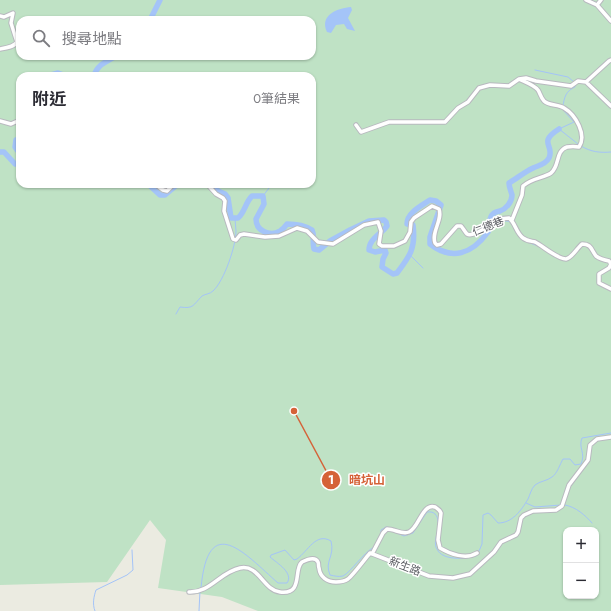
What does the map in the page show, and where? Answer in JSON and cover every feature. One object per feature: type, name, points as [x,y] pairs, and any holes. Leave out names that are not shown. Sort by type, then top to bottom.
[{"type":"street","points":[[586,0],[597,5],[611,21]]},
{"type":"street","points":[[597,5],[601,0]]},
{"type":"street","points":[[0,16],[4,17],[13,13],[11,23],[16,39]]},
{"type":"street","points":[[0,49],[16,44]]},
{"type":"street","points":[[586,82],[608,60],[611,60]]},
{"type":"street","points":[[356,125],[361,132],[389,122],[445,122],[458,108],[468,102],[479,88],[490,85],[509,86],[519,79],[526,78],[536,81],[574,84],[578,81],[586,82],[611,106]]},
{"type":"street","points":[[512,220],[521,200],[523,186],[529,181],[551,173],[556,165],[558,155],[563,149],[573,145],[579,147],[582,143],[581,129],[564,108],[543,100],[537,89],[519,79]]},
{"type":"street","points":[[1,121],[11,124],[16,122]]},
{"type":"street","points":[[158,188],[167,190],[169,188]]},
{"type":"street","name":"仁德巷","points":[[211,188],[225,201],[224,212],[233,239],[236,240],[240,235],[244,234],[265,237],[279,236],[297,228],[307,231],[314,238],[327,244],[333,244],[364,225],[378,222],[381,232],[379,244],[382,246],[394,246],[405,241],[410,232],[411,222],[414,218],[432,206],[439,209],[441,213],[433,237],[435,243],[438,245],[441,244],[457,226],[461,226],[467,234],[472,234],[501,219],[509,218],[512,220],[522,238],[535,242],[561,258],[566,259],[582,244],[588,244],[596,256],[600,259],[609,261],[611,264],[609,268],[599,274],[598,278],[599,283],[611,289]]},
{"type":"street","name":"新生路","points":[[372,554],[429,576],[453,578],[470,574],[494,552],[501,542],[516,535],[521,518],[524,515],[533,511],[556,510],[562,505],[570,485],[588,460],[590,445],[597,439],[611,437]]},
{"type":"street","points":[[189,592],[201,590],[212,585],[221,576],[241,568],[254,571],[273,590],[287,592],[295,586],[300,564],[310,559],[315,559],[318,562],[320,572],[330,582],[348,579],[370,553],[372,554],[382,535],[389,528],[401,533],[408,533],[416,526],[426,509],[433,507],[441,513],[438,540],[440,548],[451,554],[472,556],[477,553]]},
{"type":"green space","points":[[0,0],[611,0],[611,611],[258,611],[222,597],[158,588],[166,540],[150,520],[107,582],[0,585]]},
{"type":"water","points":[[351,7],[352,10],[348,18],[355,31],[347,29],[344,24],[336,25],[331,33],[327,32],[325,26],[328,17],[336,11]]},
{"type":"waterway","points":[[152,16],[160,0]]},
{"type":"waterway","points":[[95,72],[100,66],[109,60]]},
{"type":"waterway","points":[[535,70],[568,77],[574,82]]},
{"type":"waterway","points":[[563,107],[566,95],[569,90],[575,87],[575,85]]},
{"type":"waterway","points":[[559,129],[574,122],[563,110]]},
{"type":"waterway","points":[[559,129],[578,144]]},
{"type":"waterway","points":[[216,188],[228,198],[231,218],[238,218],[240,216],[252,196],[263,196],[264,204],[256,219],[258,227],[261,230],[268,233],[276,233],[287,224],[306,227],[313,232],[314,249],[319,250],[330,241],[369,221],[384,220],[387,226],[373,240],[369,250],[375,252],[385,250],[386,253],[383,259],[382,267],[393,274],[397,273],[405,262],[413,246],[413,225],[407,224],[409,216],[415,210],[430,200],[436,201],[441,205],[430,237],[430,244],[446,252],[461,253],[468,250],[482,240],[488,232],[490,219],[493,214],[504,209],[510,203],[512,195],[509,183],[527,171],[544,163],[549,158],[549,138],[559,129]]},
{"type":"waterway","points":[[16,140],[16,148]]},
{"type":"waterway","points":[[581,146],[596,152],[611,152]]},
{"type":"waterway","points":[[0,152],[4,152],[16,164]]},
{"type":"waterway","points":[[152,188],[160,195],[165,195],[173,188]]},
{"type":"waterway","points":[[263,196],[269,188]]},
{"type":"waterway","points":[[176,314],[180,307],[191,307],[202,296],[212,292],[221,280],[229,263],[234,245],[236,231],[235,219]]},
{"type":"waterway","points":[[490,227],[500,222],[508,221],[511,222],[516,231]]},
{"type":"waterway","points":[[530,243],[538,246]]},
{"type":"waterway","points":[[410,255],[423,268]]},
{"type":"waterway","points":[[479,551],[482,544],[483,515],[488,513],[498,523],[512,519],[522,508],[534,487],[554,476],[563,459],[570,459],[575,465],[581,464],[583,457],[581,445],[582,438],[611,433]]},
{"type":"waterway","points":[[526,503],[535,507],[561,505]]},
{"type":"waterway","points":[[565,505],[580,512],[592,523]]},
{"type":"waterway","points":[[397,533],[404,536],[413,533],[427,512],[432,512],[435,514],[438,522]]},
{"type":"waterway","points":[[381,534],[381,530],[387,527]]},
{"type":"waterway","points":[[437,533],[436,547],[444,556],[455,558],[476,556]]},
{"type":"waterway","points":[[201,588],[205,564],[211,550],[220,544],[230,545],[241,551],[278,583],[287,583],[289,579],[287,572],[270,557],[271,555],[285,550],[294,560],[301,556],[312,544],[321,539],[326,539],[331,541],[332,546],[328,566],[330,575],[343,576],[374,547]]},
{"type":"waterway","points":[[95,611],[93,603],[96,590],[127,575],[133,570],[132,550]]},
{"type":"waterway","points":[[199,611],[200,591]]},
{"type":"place","name":"暗坑山","points":[[294,411]]}]
